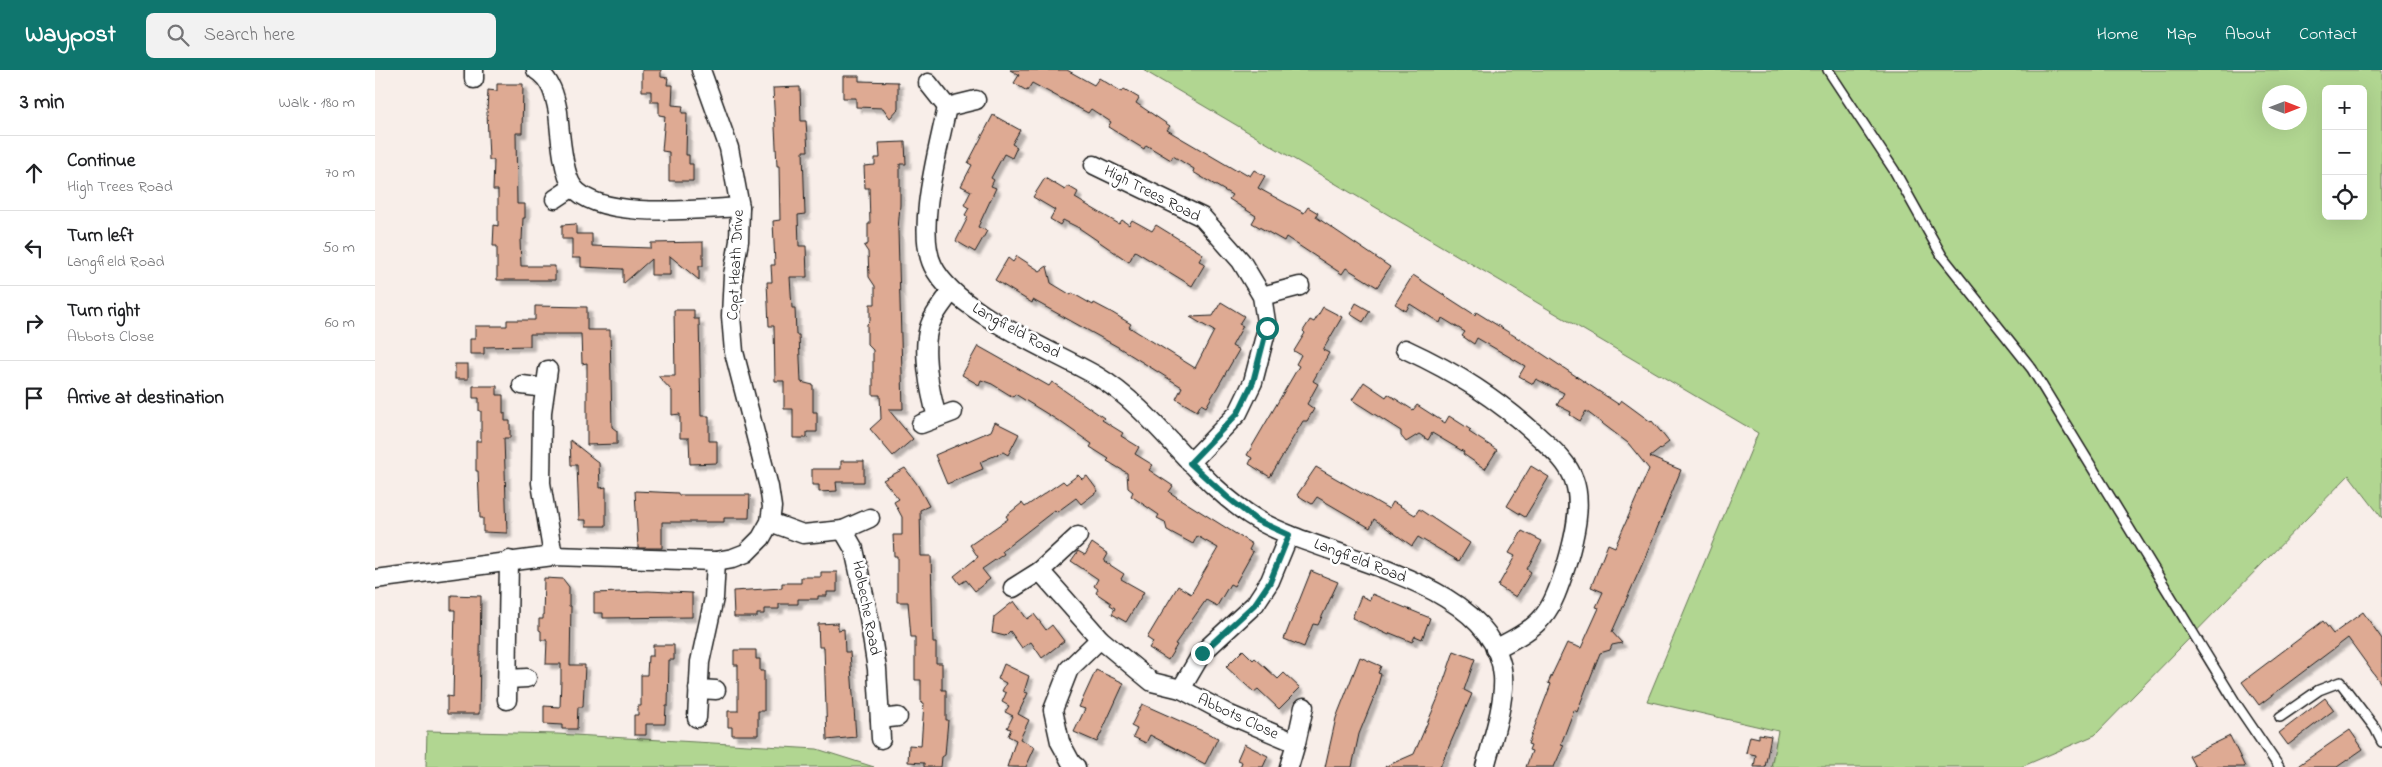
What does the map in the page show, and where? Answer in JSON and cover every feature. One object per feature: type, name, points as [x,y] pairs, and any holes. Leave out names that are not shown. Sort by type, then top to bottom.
[{"type":"street","points":[[536,70],[550,83],[557,105],[567,174],[573,187],[590,199],[612,206],[651,211],[740,207]]},
{"type":"street","name":"Copt Heath Drive","points":[[701,70],[729,148],[740,207],[739,241],[733,275],[731,316],[734,352],[769,487],[772,507],[770,522]]},
{"type":"street","points":[[927,83],[947,107],[976,100]]},
{"type":"street","name":"Langfield Road","points":[[947,107],[928,213],[926,246],[933,267],[951,292],[974,309],[1099,378],[1121,393],[1190,463],[1227,497],[1256,520],[1289,535],[1389,570],[1436,593],[1474,619],[1483,629],[1495,649],[1503,676],[1501,700],[1485,767]]},
{"type":"street","name":"High Trees Road","points":[[1094,165],[1202,217],[1241,261],[1262,296],[1267,328],[1253,382],[1238,413],[1190,463]]},
{"type":"street","points":[[555,199],[573,187]]},
{"type":"street","points":[[1262,296],[1300,286]]},
{"type":"street","points":[[921,424],[945,414],[931,397],[927,338],[931,323],[951,292]]},
{"type":"street","points":[[1405,348],[1470,382],[1511,412],[1561,457],[1574,478],[1577,489],[1573,543],[1555,599],[1541,621],[1528,632],[1495,649]]},
{"type":"street","points":[[548,370],[542,412],[541,482],[553,556]]},
{"type":"street","points":[[522,384],[545,388]]},
{"type":"street","points":[[375,579],[509,560],[553,556],[716,562],[745,553],[761,538],[770,522],[803,534],[843,530],[870,518]]},
{"type":"street","name":"Holbeche Road","points":[[843,530],[854,549],[869,618],[877,669],[881,739]]},
{"type":"street","name":"Abbots Close","points":[[1181,689],[1202,653],[1255,604],[1270,582],[1289,535]]},
{"type":"street","points":[[1013,588],[1040,571],[1078,536]]},
{"type":"street","points":[[507,700],[509,560]]},
{"type":"street","points":[[697,718],[700,662],[714,598],[716,562]]},
{"type":"street","name":"Abbots Close","points":[[1040,571],[1100,639],[1152,682],[1181,689],[1229,716],[1296,743]]},
{"type":"street","points":[[1076,767],[1072,764],[1060,742],[1053,710],[1069,669],[1100,639]]},
{"type":"street","points":[[508,679],[527,678]]},
{"type":"street","points":[[698,689],[716,690]]},
{"type":"street","name":"Abbots Close","points":[[1289,767],[1304,707]]},
{"type":"street","points":[[880,719],[898,717]]},
{"type":"lane","points":[[1828,70],[1894,170],[1942,256],[2032,369],[2237,705],[2279,767]]},
{"type":"lane","points":[[2280,717],[2319,690],[2340,682],[2375,728],[2382,742]]},
{"type":"green space","points":[[1143,70],[2382,70],[2382,518],[2349,475],[2095,735],[2021,767],[1771,767],[1778,731],[1647,701],[1758,433]]},
{"type":"green space","points":[[427,731],[557,734],[817,749],[874,767],[426,767]]},
{"type":"building","points":[[642,70],[661,70],[661,77],[668,78],[667,85],[673,85],[672,105],[683,106],[682,113],[687,113],[686,155],[689,155],[689,164],[693,164],[693,181],[669,181],[669,152],[662,151],[665,116],[659,115],[659,102],[651,102],[651,91],[642,91]]},
{"type":"building","points":[[1010,70],[1067,70],[1094,85],[1099,78],[1122,92],[1124,89],[1139,98],[1136,103],[1170,126],[1167,130],[1237,171],[1238,169],[1250,176],[1254,170],[1265,176],[1258,188],[1304,213],[1308,207],[1318,213],[1316,217],[1390,267],[1377,287],[1346,268],[1342,274],[1286,237],[1284,241],[1252,223],[1256,216],[1229,199],[1232,195],[1193,172],[1194,169],[1173,156],[1171,160],[1146,145],[1144,149],[1108,127],[1111,122],[1091,109],[1088,113],[1032,83],[1027,91],[1014,83],[1019,75]]},
{"type":"building","points":[[843,76],[859,76],[859,81],[898,82],[898,109],[890,118],[883,108],[856,107],[856,98],[843,98]]},
{"type":"building","points":[[497,84],[523,84],[522,133],[516,133],[517,204],[525,204],[522,240],[520,240],[521,266],[555,266],[555,280],[497,280],[497,246],[493,246],[494,225],[498,226],[498,190],[493,190],[494,160],[489,160],[487,112],[488,90],[497,91]]},
{"type":"building","points":[[800,87],[801,121],[806,121],[808,151],[803,151],[805,214],[798,215],[799,246],[806,246],[807,277],[790,277],[792,308],[795,308],[796,335],[799,335],[801,382],[813,385],[813,412],[817,412],[817,432],[807,432],[807,438],[793,438],[793,409],[784,409],[784,381],[775,381],[774,326],[769,326],[767,282],[772,282],[771,265],[775,265],[773,221],[780,220],[779,166],[777,166],[773,88]]},
{"type":"building","points":[[993,115],[1020,130],[1012,144],[1017,147],[1012,158],[1004,154],[991,178],[994,180],[991,186],[996,188],[978,227],[987,231],[975,252],[956,241],[968,217],[965,215],[969,208],[964,205],[971,191],[961,186],[972,165],[968,163]]},
{"type":"building","points":[[905,142],[906,164],[900,164],[898,230],[903,409],[888,409],[913,439],[893,456],[870,429],[881,419],[880,395],[873,395],[873,350],[867,344],[867,324],[870,321],[870,304],[875,304],[875,286],[869,277],[868,252],[864,246],[868,244],[868,224],[870,224],[869,188],[865,188],[864,166],[875,165],[875,158],[880,158],[879,143]]},
{"type":"building","points":[[1045,178],[1065,190],[1068,186],[1078,192],[1075,198],[1119,224],[1122,220],[1129,225],[1132,220],[1152,231],[1156,225],[1203,254],[1199,261],[1205,264],[1192,286],[1135,251],[1129,262],[1079,228],[1063,220],[1060,225],[1050,219],[1055,210],[1033,197]]},
{"type":"building","points":[[576,224],[576,234],[592,234],[592,246],[651,248],[651,243],[703,242],[703,266],[699,266],[699,280],[670,256],[670,275],[651,275],[651,259],[623,284],[623,269],[581,267],[581,258],[572,258],[572,239],[562,239],[562,225]]},
{"type":"building","points":[[1017,256],[1040,271],[1047,266],[1051,283],[1071,295],[1072,293],[1093,305],[1094,303],[1111,312],[1131,324],[1129,327],[1195,368],[1214,331],[1190,317],[1213,316],[1221,302],[1244,316],[1239,324],[1243,326],[1232,346],[1239,350],[1206,407],[1201,404],[1197,411],[1176,399],[1182,387],[1118,347],[1033,300],[1032,303],[995,280],[1008,258],[1013,262]]},
{"type":"building","points":[[1413,275],[1475,315],[1476,312],[1529,345],[1618,404],[1621,400],[1652,421],[1669,442],[1650,457],[1681,470],[1612,632],[1622,643],[1612,645],[1610,650],[1600,653],[1577,712],[1574,710],[1561,744],[1564,745],[1554,767],[1526,767],[1532,751],[1529,750],[1531,745],[1528,744],[1551,684],[1548,683],[1567,643],[1581,648],[1599,608],[1596,607],[1603,592],[1591,587],[1608,544],[1615,547],[1649,469],[1628,443],[1586,411],[1580,421],[1570,415],[1571,412],[1557,405],[1564,393],[1536,379],[1533,384],[1519,376],[1525,366],[1477,338],[1474,344],[1462,336],[1465,332],[1442,318],[1440,323],[1410,304],[1406,311],[1395,304]]},
{"type":"building","points":[[1356,303],[1370,311],[1363,322],[1350,314]]},
{"type":"building","points":[[535,306],[587,307],[587,330],[610,330],[612,427],[617,431],[617,444],[587,445],[587,363],[582,364],[581,334],[530,334],[530,346],[484,347],[484,354],[470,354],[470,339],[475,339],[475,326],[507,326],[507,320],[535,320]]},
{"type":"building","points":[[1323,307],[1342,317],[1323,350],[1329,353],[1313,381],[1318,384],[1307,404],[1314,409],[1307,421],[1303,421],[1270,477],[1249,464],[1252,458],[1247,455],[1299,366],[1296,364],[1301,355],[1294,351],[1305,333],[1303,331],[1310,320],[1314,322]]},
{"type":"building","points":[[674,310],[694,310],[694,319],[699,319],[701,416],[709,416],[709,441],[717,441],[717,463],[690,464],[689,438],[680,438],[680,414],[672,415],[672,391],[658,376],[675,376]]},
{"type":"building","points":[[978,346],[1049,386],[1052,382],[1104,418],[1102,420],[1123,433],[1121,436],[1139,447],[1135,454],[1153,465],[1149,470],[1173,486],[1169,492],[1252,544],[1249,550],[1253,552],[1234,586],[1230,584],[1217,606],[1206,600],[1175,644],[1177,645],[1168,660],[1149,648],[1153,642],[1147,638],[1178,586],[1191,594],[1218,548],[1197,536],[1193,544],[1167,530],[1165,522],[1157,518],[1159,515],[1131,496],[1133,492],[1128,488],[1127,473],[1107,461],[1109,459],[1090,447],[1092,444],[1062,423],[1015,394],[1013,397],[992,384],[981,380],[979,385],[962,375]]},
{"type":"building","points":[[455,364],[468,364],[468,379],[455,379]]},
{"type":"building","points":[[1364,382],[1386,397],[1388,394],[1413,410],[1417,405],[1445,423],[1449,416],[1497,450],[1485,469],[1463,454],[1464,452],[1432,433],[1428,440],[1419,434],[1406,442],[1401,436],[1401,431],[1352,400]]},
{"type":"building","points":[[473,386],[497,386],[497,395],[503,395],[505,421],[510,421],[510,438],[504,438],[507,533],[483,532],[483,518],[480,518],[478,471],[476,471],[476,441],[481,441],[481,411],[479,411],[479,398],[473,398]]},
{"type":"building","points":[[995,422],[1019,434],[1008,455],[1003,452],[980,462],[983,469],[947,484],[935,455],[991,431]]},
{"type":"building","points":[[570,440],[599,463],[600,488],[606,487],[606,526],[586,526],[586,520],[579,520],[577,465],[571,465]]},
{"type":"building","points":[[841,461],[864,461],[864,482],[836,482],[837,491],[819,492],[819,485],[812,485],[812,469],[841,469]]},
{"type":"building","points":[[1531,466],[1549,477],[1525,517],[1507,506]]},
{"type":"building","points":[[1316,467],[1389,509],[1393,502],[1415,515],[1419,509],[1470,543],[1459,561],[1418,537],[1412,546],[1374,519],[1370,528],[1317,497],[1312,504],[1297,495]]},
{"type":"building","points":[[905,468],[917,484],[929,506],[920,510],[921,556],[931,556],[933,643],[936,643],[936,663],[942,663],[942,690],[946,690],[946,720],[948,720],[945,755],[942,757],[941,767],[924,767],[924,763],[908,762],[909,745],[921,746],[924,703],[921,703],[921,680],[915,680],[915,637],[911,637],[908,602],[897,602],[897,556],[894,556],[893,535],[902,535],[902,517],[894,502],[899,499],[883,480]]},
{"type":"building","points":[[1078,475],[1082,479],[1087,476],[1098,491],[1081,504],[1076,498],[1057,512],[1055,510],[1002,551],[1004,554],[982,569],[990,579],[975,591],[966,580],[960,584],[954,576],[978,557],[970,545],[1008,519],[1006,516],[1022,503],[1025,507],[1063,481],[1066,484]]},
{"type":"building","points":[[635,491],[678,493],[678,495],[750,495],[749,518],[724,518],[724,522],[662,522],[662,548],[638,548]]},
{"type":"building","points":[[1522,531],[1542,541],[1527,569],[1531,572],[1516,597],[1498,586],[1515,556],[1509,553]]},
{"type":"building","points":[[1092,543],[1108,554],[1104,561],[1124,574],[1121,579],[1144,592],[1126,622],[1112,614],[1115,608],[1096,593],[1098,589],[1094,586],[1098,579],[1071,561],[1078,551],[1085,555]]},
{"type":"building","points":[[1311,571],[1338,582],[1318,625],[1313,624],[1304,647],[1284,639]]},
{"type":"building","points":[[821,572],[837,572],[837,592],[827,592],[827,596],[818,596],[818,599],[798,599],[798,604],[779,604],[779,609],[764,609],[764,614],[757,614],[757,617],[734,617],[733,591],[782,588],[782,583],[801,583],[801,577],[821,577]]},
{"type":"building","points":[[544,578],[563,579],[569,587],[569,606],[571,606],[570,665],[585,665],[583,707],[578,707],[577,729],[562,729],[562,725],[544,724],[544,706],[560,707],[561,664],[546,664],[547,640],[541,640],[541,631],[539,630],[539,619],[543,619]]},
{"type":"building","points":[[648,591],[692,593],[692,617],[603,618],[603,613],[594,613],[594,593]]},
{"type":"building","points":[[1372,594],[1430,618],[1422,639],[1415,636],[1412,642],[1390,633],[1389,635],[1352,618],[1361,596],[1370,600]]},
{"type":"building","points":[[451,595],[481,596],[479,714],[447,714],[447,696],[453,697],[455,610],[451,610]]},
{"type":"building","points":[[1014,601],[1027,619],[1034,614],[1046,630],[1052,625],[1064,641],[1042,658],[1031,642],[1022,648],[1010,631],[1005,636],[992,633],[994,617]]},
{"type":"building","points":[[2363,612],[2382,639],[2382,685],[2348,638],[2259,705],[2242,682],[2323,621],[2333,634]]},
{"type":"building","points":[[838,623],[838,630],[844,629],[845,652],[850,652],[856,737],[827,740],[824,647],[819,647],[818,624]]},
{"type":"building","points":[[653,645],[674,645],[674,660],[669,660],[668,706],[666,706],[665,724],[646,724],[646,735],[634,735],[634,715],[638,715],[638,706],[641,706],[641,675],[647,675],[648,656],[653,656]]},
{"type":"building","points":[[734,650],[756,650],[756,659],[760,659],[760,671],[764,671],[764,711],[758,711],[758,735],[732,735],[732,727],[728,727],[728,711],[738,711],[738,665],[734,665]]},
{"type":"building","points":[[1243,650],[1278,679],[1284,673],[1300,688],[1279,709],[1258,689],[1254,692],[1226,667]]},
{"type":"building","points":[[1454,651],[1475,659],[1464,690],[1472,694],[1440,767],[1384,767],[1414,754],[1438,698]]},
{"type":"building","points":[[1360,657],[1381,666],[1378,673],[1381,674],[1376,692],[1359,734],[1352,767],[1325,767],[1336,718]]},
{"type":"building","points":[[1004,664],[1029,676],[1024,692],[1028,693],[1018,714],[1029,720],[1020,739],[1035,747],[1026,767],[1007,767],[1016,740],[1008,736],[1011,729],[1007,728],[1013,716],[1005,712],[1009,706],[1002,702],[1006,693],[1002,691],[1006,683],[998,679]]},
{"type":"building","points":[[1096,670],[1124,683],[1097,742],[1074,732],[1085,709],[1079,707]]},
{"type":"building","points":[[2325,698],[2334,710],[2288,745],[2279,733]]},
{"type":"building","points":[[1142,704],[1218,738],[1205,764],[1150,735],[1146,743],[1133,737],[1137,729],[1131,726]]},
{"type":"building","points":[[2350,730],[2363,749],[2337,767],[2296,767]]},
{"type":"building","points":[[1759,734],[1771,736],[1765,767],[1754,767],[1756,755],[1746,753],[1750,736],[1759,738]]},
{"type":"building","points":[[2230,736],[2245,767],[2195,767],[2189,756]]},
{"type":"building","points":[[1244,744],[1268,756],[1263,767],[1240,767],[1242,762],[1237,760]]},
{"type":"route","points":[[1202,653],[1255,604],[1270,582],[1289,535],[1256,520],[1227,497],[1190,463],[1238,413],[1253,382],[1267,328]]}]
